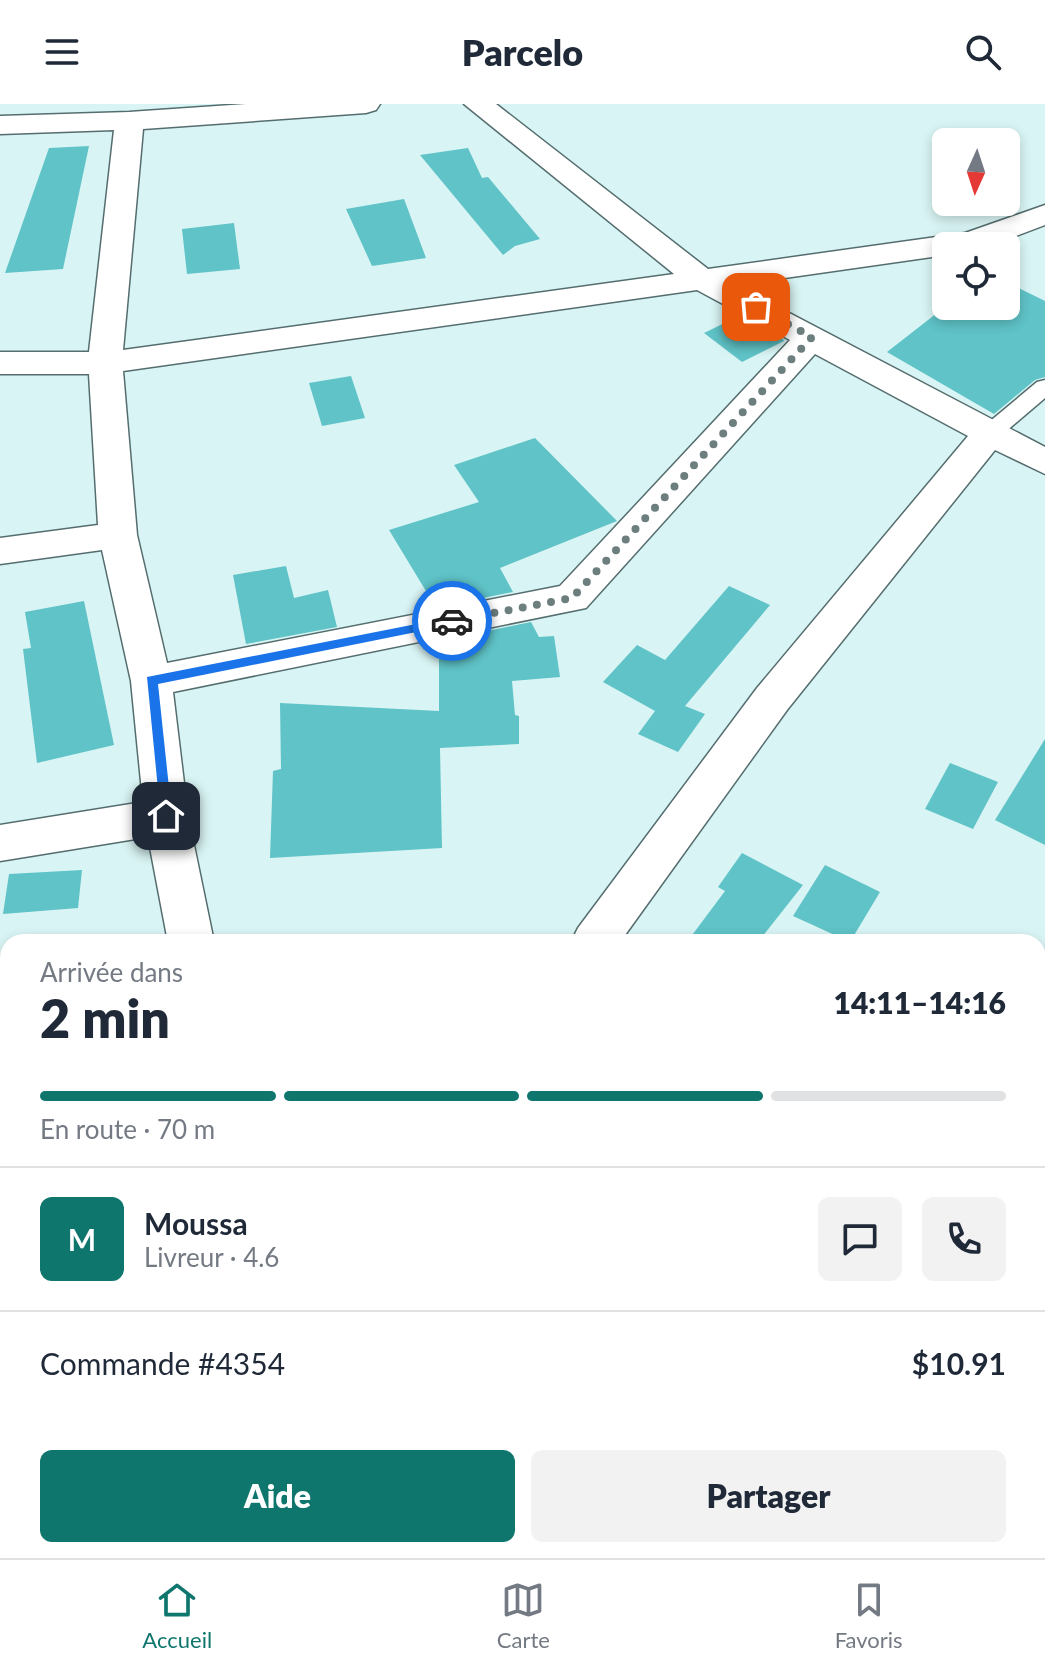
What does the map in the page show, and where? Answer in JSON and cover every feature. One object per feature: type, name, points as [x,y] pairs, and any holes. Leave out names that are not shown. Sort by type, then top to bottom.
[{"type":"street","points":[[0,125],[76,114],[129,121],[366,104]]},
{"type":"street","points":[[478,104],[699,278],[1045,462]]},
{"type":"street","points":[[129,121],[105,363],[118,535],[151,681],[166,816],[189,934]]},
{"type":"street","points":[[0,363],[105,363],[971,242],[1045,214]]},
{"type":"street","points":[[151,681],[572,598],[812,337]]},
{"type":"street","points":[[600,934],[772,699],[990,433]]},
{"type":"street","points":[[0,551],[118,535]]},
{"type":"street","points":[[0,843],[166,816]]},
{"type":"lane","points":[[990,433],[1045,387]]},
{"type":"building","points":[[89,146],[63,269],[5,273],[49,148]]},
{"type":"building","points":[[468,148],[482,178],[488,177],[540,239],[515,246],[503,255],[420,155]]},
{"type":"building","points":[[404,199],[426,258],[372,266],[346,209]]},
{"type":"building","points":[[234,223],[240,269],[187,274],[182,229]]},
{"type":"building","points":[[1020,289],[1045,301],[1045,377],[1035,380],[994,414],[887,352],[932,317],[932,320],[1020,320]]},
{"type":"building","points":[[739,316],[784,341],[742,362],[704,333]]},
{"type":"building","points":[[351,376],[365,418],[322,426],[309,383]]},
{"type":"building","points":[[535,438],[617,521],[500,568],[513,592],[439,607],[439,600],[432,601],[389,530],[479,502],[454,465]]},
{"type":"building","points":[[286,566],[294,598],[328,590],[337,627],[246,644],[233,575]]},
{"type":"building","points":[[729,586],[770,605],[685,706],[705,714],[678,752],[638,734],[655,711],[603,682],[637,645],[665,660]]},
{"type":"building","points":[[84,601],[114,745],[37,763],[23,649],[31,648],[25,612]]},
{"type":"building","points":[[531,622],[539,637],[554,636],[560,677],[512,681],[515,715],[519,716],[519,744],[440,748],[442,848],[270,858],[273,771],[281,769],[280,703],[439,711],[439,641]]},
{"type":"building","points":[[1045,739],[1045,845],[995,820]]},
{"type":"building","points":[[950,763],[998,782],[973,829],[925,809]]},
{"type":"building","points":[[742,853],[803,885],[764,934],[693,934],[725,891],[718,887]]},
{"type":"building","points":[[825,865],[880,892],[855,934],[832,934],[793,916]]},
{"type":"building","points":[[82,870],[78,908],[3,914],[9,874]]},
{"type":"way so far","points":[[452,621],[572,598],[812,337],[756,307]]},
{"type":"route","points":[[166,816],[151,681],[452,621]]}]
